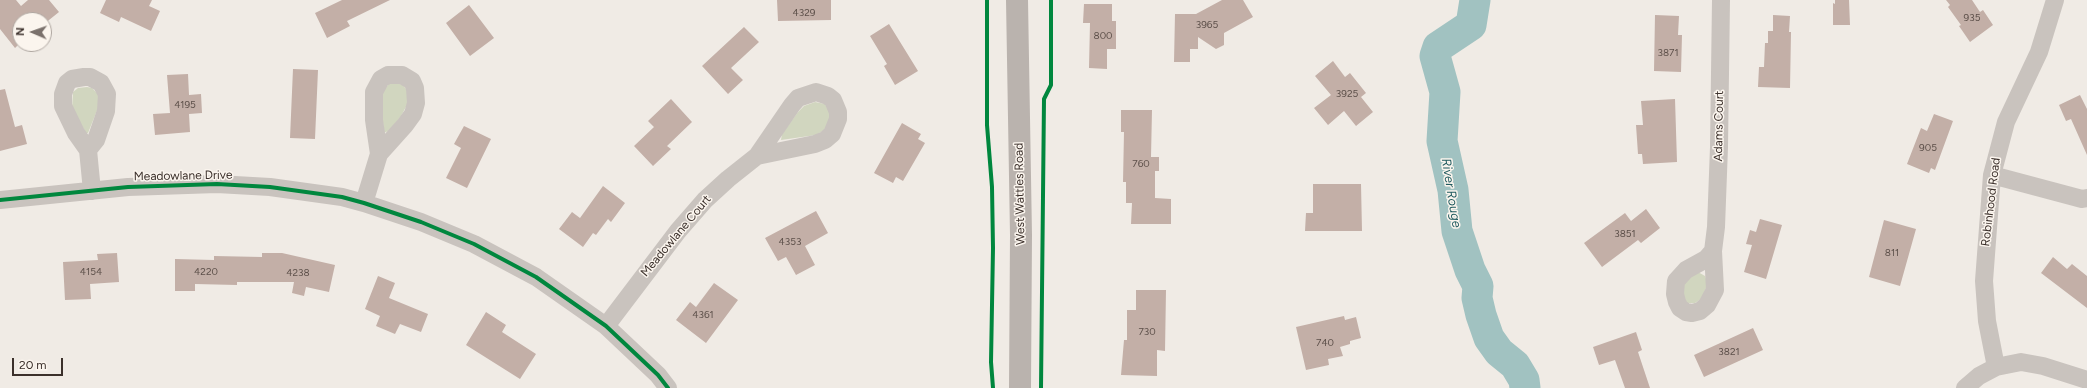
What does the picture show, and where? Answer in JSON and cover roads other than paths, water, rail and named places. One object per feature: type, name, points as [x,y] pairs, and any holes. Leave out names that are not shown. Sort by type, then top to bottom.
[{"type":"street","name":"West Wattles Road","points":[[1017,0],[1021,235],[1020,388]]},
{"type":"street","name":"Adams Court","points":[[1714,251],[1719,147],[1721,0]]},
{"type":"street","name":"Robinhood Road","points":[[1996,367],[1987,321],[1984,288],[1985,251],[1992,175],[2006,122],[2039,52],[2055,0]]},
{"type":"street","points":[[88,150],[92,191]]},
{"type":"street","points":[[364,203],[379,154]]},
{"type":"street","name":"Meadowlane Court","points":[[606,326],[693,212],[722,184],[757,156]]},
{"type":"street","points":[[1992,175],[2085,200]]},
{"type":"street","name":"Meadowlane Drive","points":[[0,200],[159,185],[242,185],[297,190],[364,203],[420,222],[492,252],[536,277],[606,326],[658,375],[668,388]]},
{"type":"street","points":[[1965,388],[1979,376],[1996,367],[2021,362],[2043,366],[2087,380]]},
{"type":"waterway","name":"River Rouge","points":[[1475,0],[1471,25],[1438,47],[1435,56],[1445,92],[1442,141],[1453,190],[1457,231],[1470,270],[1478,286],[1477,298],[1481,315],[1489,338],[1499,352],[1515,365],[1524,380],[1525,388]]}]
